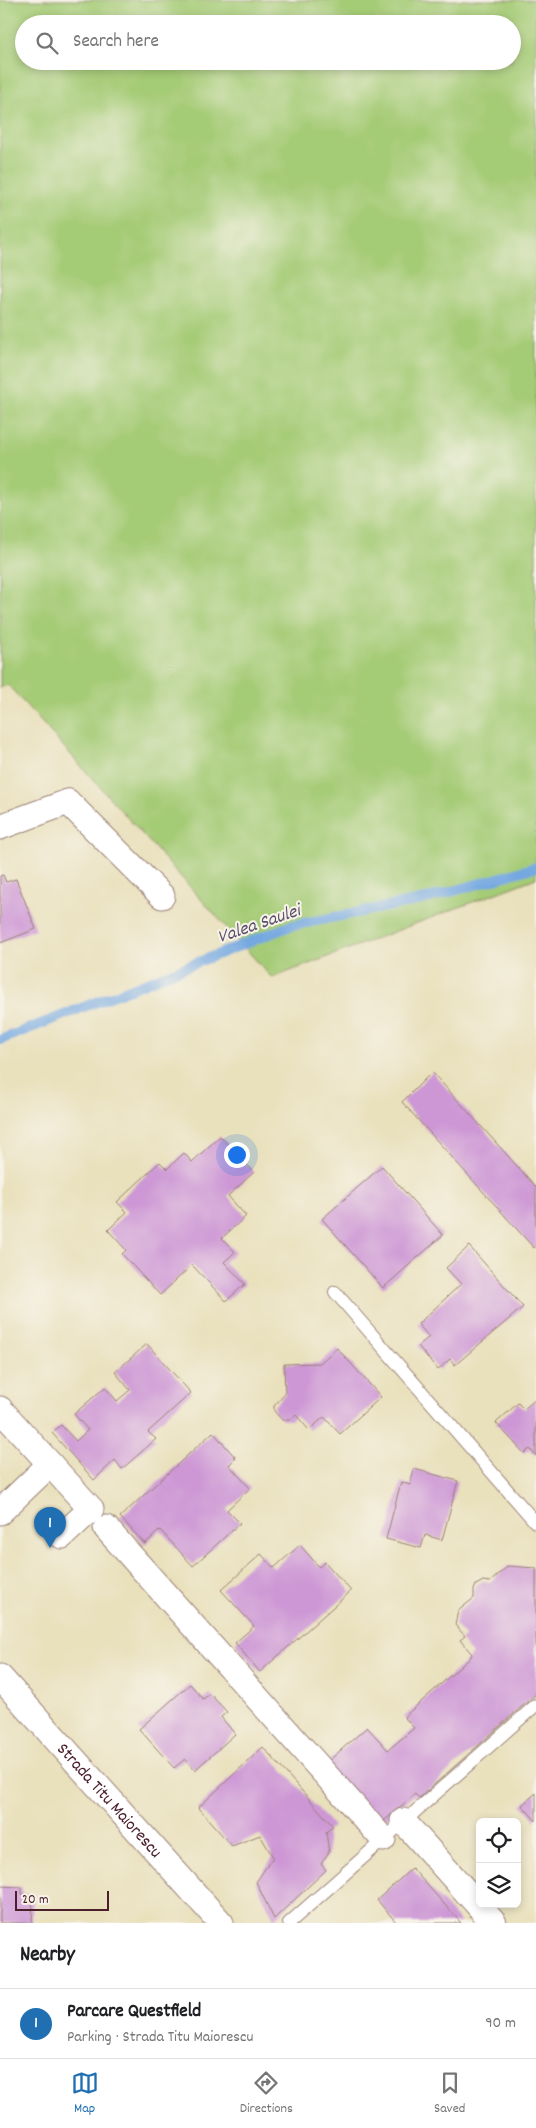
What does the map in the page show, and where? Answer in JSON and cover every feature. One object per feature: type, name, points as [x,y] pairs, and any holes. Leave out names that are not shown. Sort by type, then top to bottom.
[{"type":"street","points":[[0,827],[68,802],[162,896]]},
{"type":"street","points":[[0,1409],[91,1509],[62,1536]]},
{"type":"street","points":[[0,1512],[50,1464]]},
{"type":"street","points":[[106,1528],[383,1839]]},
{"type":"street","name":"Strada Titu Maiorescu","points":[[0,1677],[221,1923]]},
{"type":"street","points":[[403,1821],[494,1923]]},
{"type":"lane","points":[[335,1292],[536,1523]]},
{"type":"lane","points":[[289,1923],[536,1705]]},
{"type":"green space","points":[[0,0],[536,0],[536,878],[272,978],[8,685],[0,688]]},
{"type":"building","points":[[3,875],[6,882],[16,879],[36,929],[0,943],[0,876]]},
{"type":"building","points":[[432,1072],[536,1187],[536,1246],[534,1248],[402,1102]]},
{"type":"building","points":[[220,1136],[254,1172],[228,1196],[246,1216],[222,1238],[235,1252],[224,1262],[245,1284],[226,1301],[192,1265],[160,1295],[122,1254],[126,1250],[108,1230],[127,1212],[117,1202],[160,1162],[167,1169],[184,1153],[192,1162]]},
{"type":"building","points":[[382,1166],[443,1235],[383,1288],[322,1219]]},
{"type":"building","points":[[469,1246],[523,1307],[455,1365],[450,1359],[438,1370],[418,1346],[429,1337],[418,1324],[461,1284],[446,1268]]},
{"type":"building","points":[[147,1344],[191,1393],[148,1432],[156,1439],[122,1469],[115,1460],[94,1480],[52,1433],[61,1425],[76,1441],[88,1430],[74,1414],[105,1387],[117,1401],[130,1390],[115,1372]]},
{"type":"building","points":[[337,1348],[381,1397],[340,1434],[324,1417],[309,1430],[296,1415],[290,1420],[282,1420],[274,1411],[274,1406],[285,1394],[284,1364],[320,1363]]},
{"type":"building","points":[[536,1399],[536,1456],[530,1449],[524,1453],[496,1423],[518,1403],[524,1409]]},
{"type":"building","points":[[213,1432],[236,1458],[229,1465],[250,1488],[227,1510],[240,1523],[193,1566],[160,1530],[145,1544],[120,1517]]},
{"type":"building","points":[[414,1469],[458,1481],[442,1540],[425,1535],[421,1548],[386,1539],[401,1482],[410,1485]]},
{"type":"building","points":[[300,1545],[319,1567],[325,1562],[351,1591],[260,1672],[235,1643],[254,1626],[221,1590],[261,1554],[274,1568]]},
{"type":"building","points":[[508,1566],[536,1568],[536,1694],[419,1798],[415,1794],[378,1826],[324,1765],[367,1727],[388,1750],[414,1728],[404,1717],[470,1658],[472,1654],[460,1640],[465,1636],[455,1625],[458,1611],[474,1598],[476,1585],[483,1581],[490,1582]]},
{"type":"building","points":[[190,1684],[203,1699],[210,1694],[227,1712],[221,1717],[235,1734],[195,1770],[185,1759],[174,1768],[139,1729]]},
{"type":"building","points":[[263,1747],[333,1826],[326,1832],[329,1852],[321,1864],[326,1870],[274,1919],[256,1882],[273,1857],[260,1835],[232,1846],[198,1808]]},
{"type":"building","points":[[536,1793],[536,1821],[522,1805]]},
{"type":"building","points":[[412,1868],[461,1923],[397,1923],[377,1900]]},
{"type":"building","points":[[0,1886],[22,1887],[22,1894],[33,1895],[32,1923],[0,1923]]},
{"type":"waterway","name":"Valea Saulei","points":[[0,1040],[290,926],[426,899],[536,867]]},
{"type":"place","name":"Parcare Questfield","points":[[50,1548]]}]
